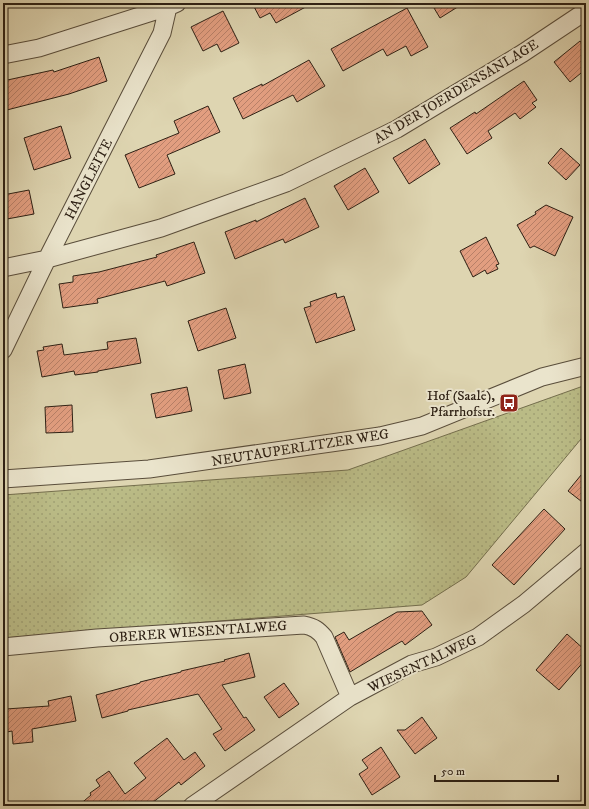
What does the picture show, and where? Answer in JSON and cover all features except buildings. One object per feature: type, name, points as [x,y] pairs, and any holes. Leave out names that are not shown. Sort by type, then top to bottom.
[{"type":"street","points":[[3,54],[39,48],[173,5]]},
{"type":"street","name":"HANGLEITE","points":[[3,350],[47,259],[162,32],[173,5]]},
{"type":"street","name":"AN DER JOERDENSANLAGE","points":[[3,268],[47,259],[161,228],[286,183],[397,129],[523,53],[586,11]]},
{"type":"street","name":"NEUTAUPERLITZER WEG","points":[[3,479],[149,469],[380,436],[422,426],[542,377],[586,366]]},
{"type":"street","name":"WIESENTALWEG","points":[[192,806],[350,697],[412,664],[436,657],[478,637],[524,604],[586,552]]},
{"type":"street","name":"OBERER WIESENTALWEG","points":[[3,646],[97,638],[304,625],[313,626],[324,637],[350,697]]},
{"type":"green space","points":[[586,385],[586,433],[466,577],[422,605],[3,638],[3,495],[348,470]]},
{"type":"place","name":"Hof (Saale), Pfarrhofstr.","points":[[509,403]]}]
